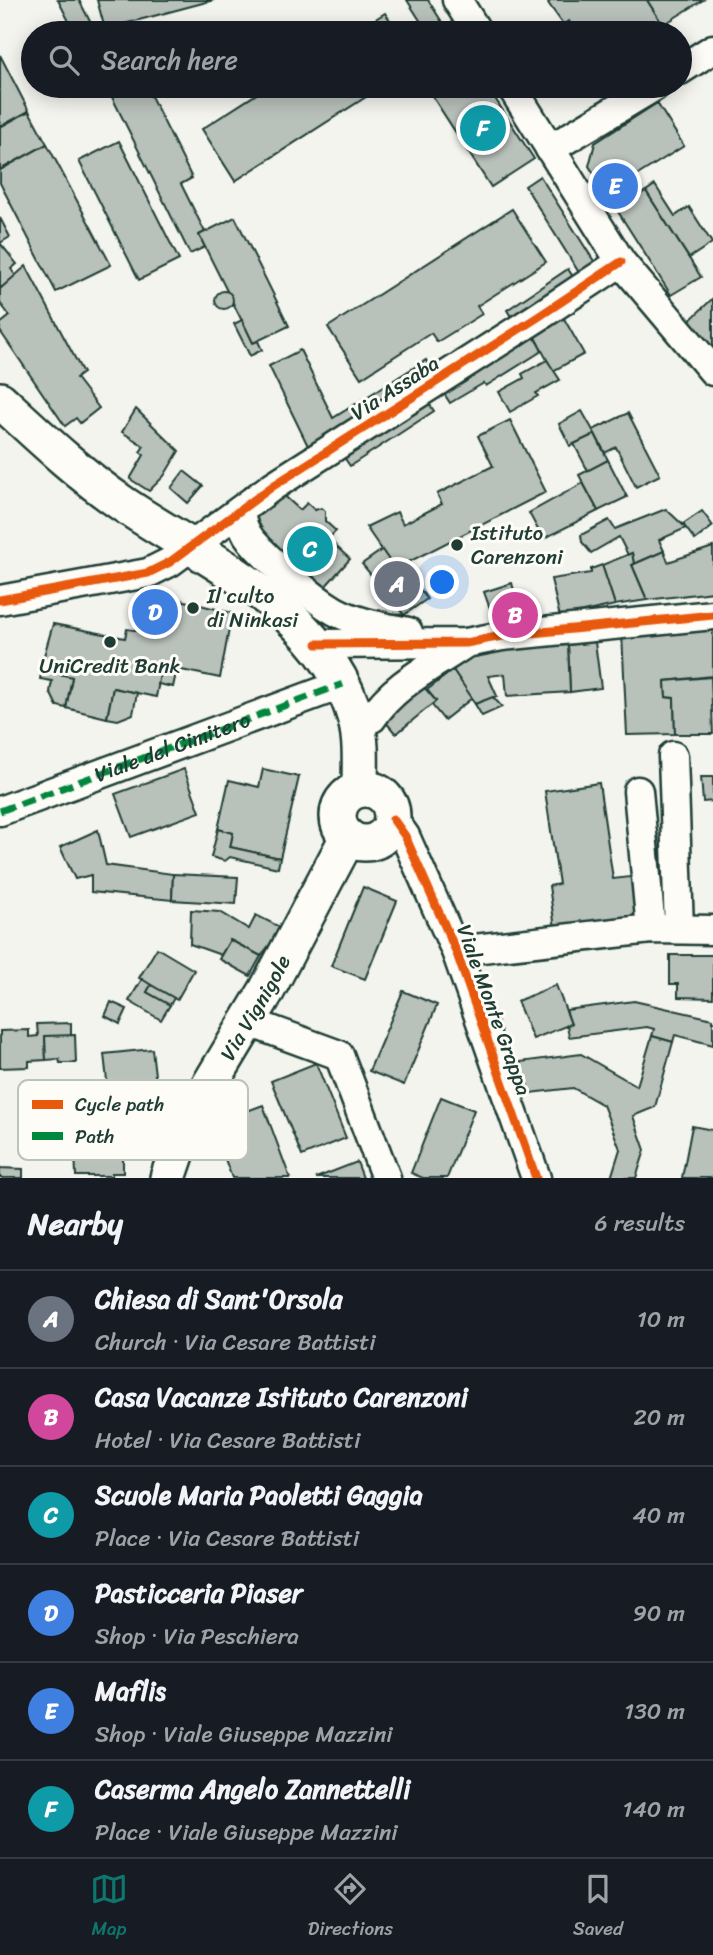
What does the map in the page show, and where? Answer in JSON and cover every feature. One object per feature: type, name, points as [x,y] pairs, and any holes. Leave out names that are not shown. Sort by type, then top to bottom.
[{"type":"main road","points":[[0,400],[120,502],[229,571],[288,615],[317,644],[343,684],[356,721],[360,751],[376,799]]},
{"type":"main road","points":[[343,684],[359,698],[372,718],[376,743],[376,799]]},
{"type":"main road","name":"Via Vignigole","points":[[213,1080],[248,1022],[348,837],[339,822],[340,805],[345,797],[376,799]]},
{"type":"main road","name":"Via Vignigole","points":[[167,1178],[174,1160]]},
{"type":"street","points":[[457,0],[470,21]]},
{"type":"street","points":[[692,62],[713,49]]},
{"type":"street","points":[[518,98],[621,262],[713,371]]},
{"type":"street","points":[[550,149],[635,98]]},
{"type":"street","name":"Via Assaba","points":[[0,600],[148,573],[170,562],[273,486],[621,262]]},
{"type":"street","points":[[240,511],[250,540],[307,591],[336,611],[384,627],[466,643]]},
{"type":"street","points":[[317,644],[466,643],[539,631],[713,615]]},
{"type":"street","points":[[372,718],[379,707],[400,687],[466,643]]},
{"type":"street","name":"Viale del Cimitero","points":[[0,811],[343,684]]},
{"type":"street","points":[[673,756],[679,929]]},
{"type":"street","points":[[638,791],[651,929]]},
{"type":"street","name":"Viale Monte Grappa","points":[[376,799],[405,836],[456,951],[536,1178]]},
{"type":"street","points":[[456,951],[651,929],[713,930]]},
{"type":"street","points":[[248,1022],[339,1055],[386,1178]]},
{"type":"building","points":[[58,0],[79,0],[90,21],[69,21]]},
{"type":"building","points":[[97,0],[214,0],[135,21],[103,21]]},
{"type":"building","points":[[407,0],[428,0],[441,21],[420,21]]},
{"type":"building","points":[[552,0],[647,0],[660,21],[561,21],[548,3]]},
{"type":"building","points":[[647,0],[703,0],[669,21],[660,21]]},
{"type":"building","points":[[385,13],[391,21],[372,21]]},
{"type":"building","points":[[0,55],[29,111],[0,127]]},
{"type":"building","points":[[112,98],[152,98],[192,178],[181,184],[205,232],[199,235],[205,247],[190,254]]},
{"type":"building","points":[[250,98],[364,98],[235,181],[202,129]]},
{"type":"building","points":[[434,98],[495,98],[534,159],[491,187]]},
{"type":"building","points":[[657,103],[684,146],[612,191],[621,205],[646,191],[701,277],[671,295],[589,166],[595,143]]},
{"type":"building","points":[[29,111],[47,144],[0,170],[0,127]]},
{"type":"building","points":[[119,141],[179,260],[139,280],[79,161]]},
{"type":"building","points":[[47,144],[111,265],[56,292],[0,183],[0,170]]},
{"type":"building","points":[[540,176],[599,269],[583,279],[525,186]]},
{"type":"building","points":[[655,185],[675,216],[689,207],[712,243],[689,258],[646,191]]},
{"type":"building","points":[[512,209],[546,262],[477,306],[482,314],[437,342],[431,333],[361,378],[328,327]]},
{"type":"building","points":[[235,217],[289,326],[253,343],[199,235]]},
{"type":"building","points":[[0,218],[10,237],[0,243]]},
{"type":"building","points":[[0,243],[17,264],[11,269],[16,276],[0,289]]},
{"type":"building","points":[[26,266],[83,373],[76,378],[99,408],[80,423],[76,418],[65,426],[0,331],[0,324],[10,316],[0,303],[0,289]]},
{"type":"building","points":[[568,269],[577,283],[515,323],[507,310]]},
{"type":"building","points":[[224,291],[230,294],[233,300],[230,306],[224,309],[218,306],[215,300],[218,294]]},
{"type":"building","points":[[713,298],[713,357],[688,322]]},
{"type":"building","points":[[562,315],[584,354],[553,371],[532,332]]},
{"type":"building","points":[[242,320],[253,343],[258,341],[262,350],[250,356],[234,324]]},
{"type":"building","points":[[532,332],[542,351],[486,386],[484,383],[450,403],[441,389]]},
{"type":"building","points":[[300,350],[333,418],[426,360],[433,375],[311,452],[269,366]]},
{"type":"building","points":[[547,360],[560,380],[510,412],[499,392],[524,378],[522,374]]},
{"type":"building","points":[[426,399],[434,411],[350,466],[341,453]]},
{"type":"building","points":[[136,409],[179,451],[164,476],[149,491],[130,479],[144,455],[140,452],[144,446],[122,432]]},
{"type":"building","points":[[582,411],[595,434],[570,446],[559,424]]},
{"type":"building","points":[[628,413],[660,475],[636,487],[616,447],[605,453],[593,430]]},
{"type":"building","points":[[510,420],[546,492],[395,569],[366,527],[397,512],[403,524],[442,504],[437,494],[493,466],[478,436]]},
{"type":"building","points":[[595,434],[608,460],[588,471],[574,444]]},
{"type":"building","points":[[608,460],[627,497],[598,511],[579,475]]},
{"type":"building","points":[[184,471],[203,486],[188,503],[171,488]]},
{"type":"building","points":[[583,483],[598,511],[543,539],[529,513]]},
{"type":"building","points":[[277,489],[300,510],[307,503],[315,510],[321,508],[325,511],[325,521],[336,531],[328,539],[350,559],[323,589],[249,520]]},
{"type":"building","points":[[666,509],[686,528],[659,540],[664,551],[634,564],[632,553],[628,555],[619,537],[591,553],[582,542],[581,535],[609,520],[615,529]]},
{"type":"building","points":[[702,511],[713,526],[695,540],[683,524]]},
{"type":"building","points":[[713,547],[713,592],[647,600],[632,565],[664,551],[668,562]]},
{"type":"building","points":[[382,550],[395,569],[403,565],[427,599],[404,615],[362,564]]},
{"type":"building","points":[[632,553],[632,565],[647,600],[615,605],[602,565]]},
{"type":"building","points":[[602,565],[615,605],[560,617],[551,579],[591,573],[591,569]]},
{"type":"building","points":[[512,583],[521,617],[493,617],[484,592]]},
{"type":"building","points":[[149,592],[232,613],[220,678],[162,666],[156,697],[113,688],[107,718],[66,708],[72,677],[40,670],[53,624],[125,638],[127,629],[141,631]]},
{"type":"building","points":[[713,629],[713,676],[665,681],[666,697],[674,698],[675,734],[627,735],[622,634]]},
{"type":"building","points":[[595,642],[601,688],[570,692],[568,645]]},
{"type":"building","points":[[568,645],[570,692],[507,696],[505,674],[488,676],[497,696],[475,704],[453,670],[476,654],[503,649]]},
{"type":"building","points":[[162,666],[177,669],[173,687],[158,684]]},
{"type":"building","points":[[42,670],[72,677],[66,708],[57,706],[50,692],[52,681],[40,679]]},
{"type":"building","points":[[453,670],[472,698],[444,720],[432,705],[436,701],[427,690]]},
{"type":"building","points":[[711,677],[713,734],[675,734],[674,698],[666,697],[665,681]]},
{"type":"building","points":[[424,687],[436,701],[396,734],[384,720]]},
{"type":"building","points":[[113,688],[137,693],[133,714],[118,720],[107,718]]},
{"type":"building","points":[[493,697],[502,707],[482,716],[475,704]]},
{"type":"building","points":[[184,769],[200,812],[131,837],[115,794]]},
{"type":"building","points":[[263,769],[299,777],[280,858],[230,847],[233,833],[218,829],[229,780],[259,787]]},
{"type":"building","points":[[701,777],[713,777],[713,801],[703,802]]},
{"type":"building","points":[[599,783],[613,879],[639,876],[645,922],[556,935],[549,886],[559,884],[545,791]]},
{"type":"building","points":[[218,829],[233,833],[230,847],[280,858],[278,868],[230,857],[225,861],[211,857]]},
{"type":"building","points":[[98,830],[106,865],[173,874],[172,900],[91,892],[91,875],[75,879],[60,847]]},
{"type":"building","points":[[173,874],[238,877],[236,904],[172,900]]},
{"type":"building","points":[[363,887],[397,901],[365,979],[331,966]]},
{"type":"building","points":[[191,910],[220,912],[249,929],[256,915],[282,928],[261,956],[230,940],[221,955],[190,944]]},
{"type":"building","points":[[230,940],[261,956],[250,976],[219,959]]},
{"type":"building","points":[[157,948],[194,970],[177,1000],[139,978]]},
{"type":"building","points":[[670,955],[713,955],[713,998],[678,997],[678,984],[670,984]]},
{"type":"building","points":[[142,979],[151,985],[147,992],[170,1005],[161,1020],[129,1001]]},
{"type":"building","points":[[151,985],[174,998],[170,1005],[147,992]]},
{"type":"building","points":[[556,985],[571,1024],[533,1039],[517,1001]]},
{"type":"building","points":[[403,991],[437,1005],[404,1085],[369,1071]]},
{"type":"building","points":[[634,1001],[713,1019],[713,1045],[675,1035],[673,1042],[652,1036],[654,1029],[647,1027],[569,1037],[567,1025],[571,1024],[566,1010]]},
{"type":"building","points":[[111,1002],[127,1009],[120,1024],[105,1016]]},
{"type":"building","points":[[71,1023],[71,1036],[45,1036],[46,1060],[29,1061],[29,1067],[0,1068],[0,1031],[29,1030],[29,1037],[38,1036],[37,1024]]},
{"type":"building","points":[[75,1035],[76,1063],[60,1063],[59,1059],[46,1060],[45,1036]]},
{"type":"building","points":[[652,1036],[673,1042],[655,1107],[633,1116],[645,1150],[636,1178],[611,1178],[620,1149],[603,1105],[573,1088],[530,1093],[520,1062],[581,1054],[637,1086]]},
{"type":"building","points":[[152,1049],[156,1080],[107,1080],[104,1054]]},
{"type":"building","points":[[316,1063],[346,1138],[302,1156],[271,1081]]},
{"type":"building","points":[[441,1097],[474,1110],[447,1178],[423,1178],[411,1173]]},
{"type":"building","points":[[263,1105],[290,1178],[232,1178],[225,1160],[248,1160],[248,1111]]},
{"type":"building","points":[[692,1126],[713,1130],[713,1178],[682,1178]]},
{"type":"building","points":[[75,1160],[123,1160],[123,1173],[112,1173],[112,1176],[76,1176]]},
{"type":"building","points":[[357,1162],[363,1178],[316,1178]]},
{"type":"building","points":[[0,1168],[23,1169],[23,1178],[0,1178]]},
{"type":"marked path","points":[[0,811],[343,684]]},
{"type":"cycle path","points":[[0,600],[148,573],[170,562],[273,486],[621,262]]},
{"type":"cycle path","points":[[317,644],[466,643],[502,636],[713,615]]},
{"type":"cycle path","points":[[393,819],[405,836],[456,951],[536,1178]]},
{"type":"place","name":"Caserma Angelo Zannettelli","points":[[483,128]]},
{"type":"place","name":"Maflis","points":[[615,186]]},
{"type":"place","name":"Istituto Carenzoni","points":[[457,545]]},
{"type":"place","name":"Scuole Maria Paoletti Gaggia","points":[[310,549]]},
{"type":"place","name":"Chiesa di Sant'Orsola","points":[[397,584]]},
{"type":"place","name":"Il culto di Ninkasi","points":[[193,608]]},
{"type":"place","name":"Pasticceria Piaser","points":[[155,612]]},
{"type":"place","name":"Casa Vacanze Istituto Carenzoni","points":[[515,615]]},
{"type":"place","name":"UniCredit Bank","points":[[110,642]]}]
